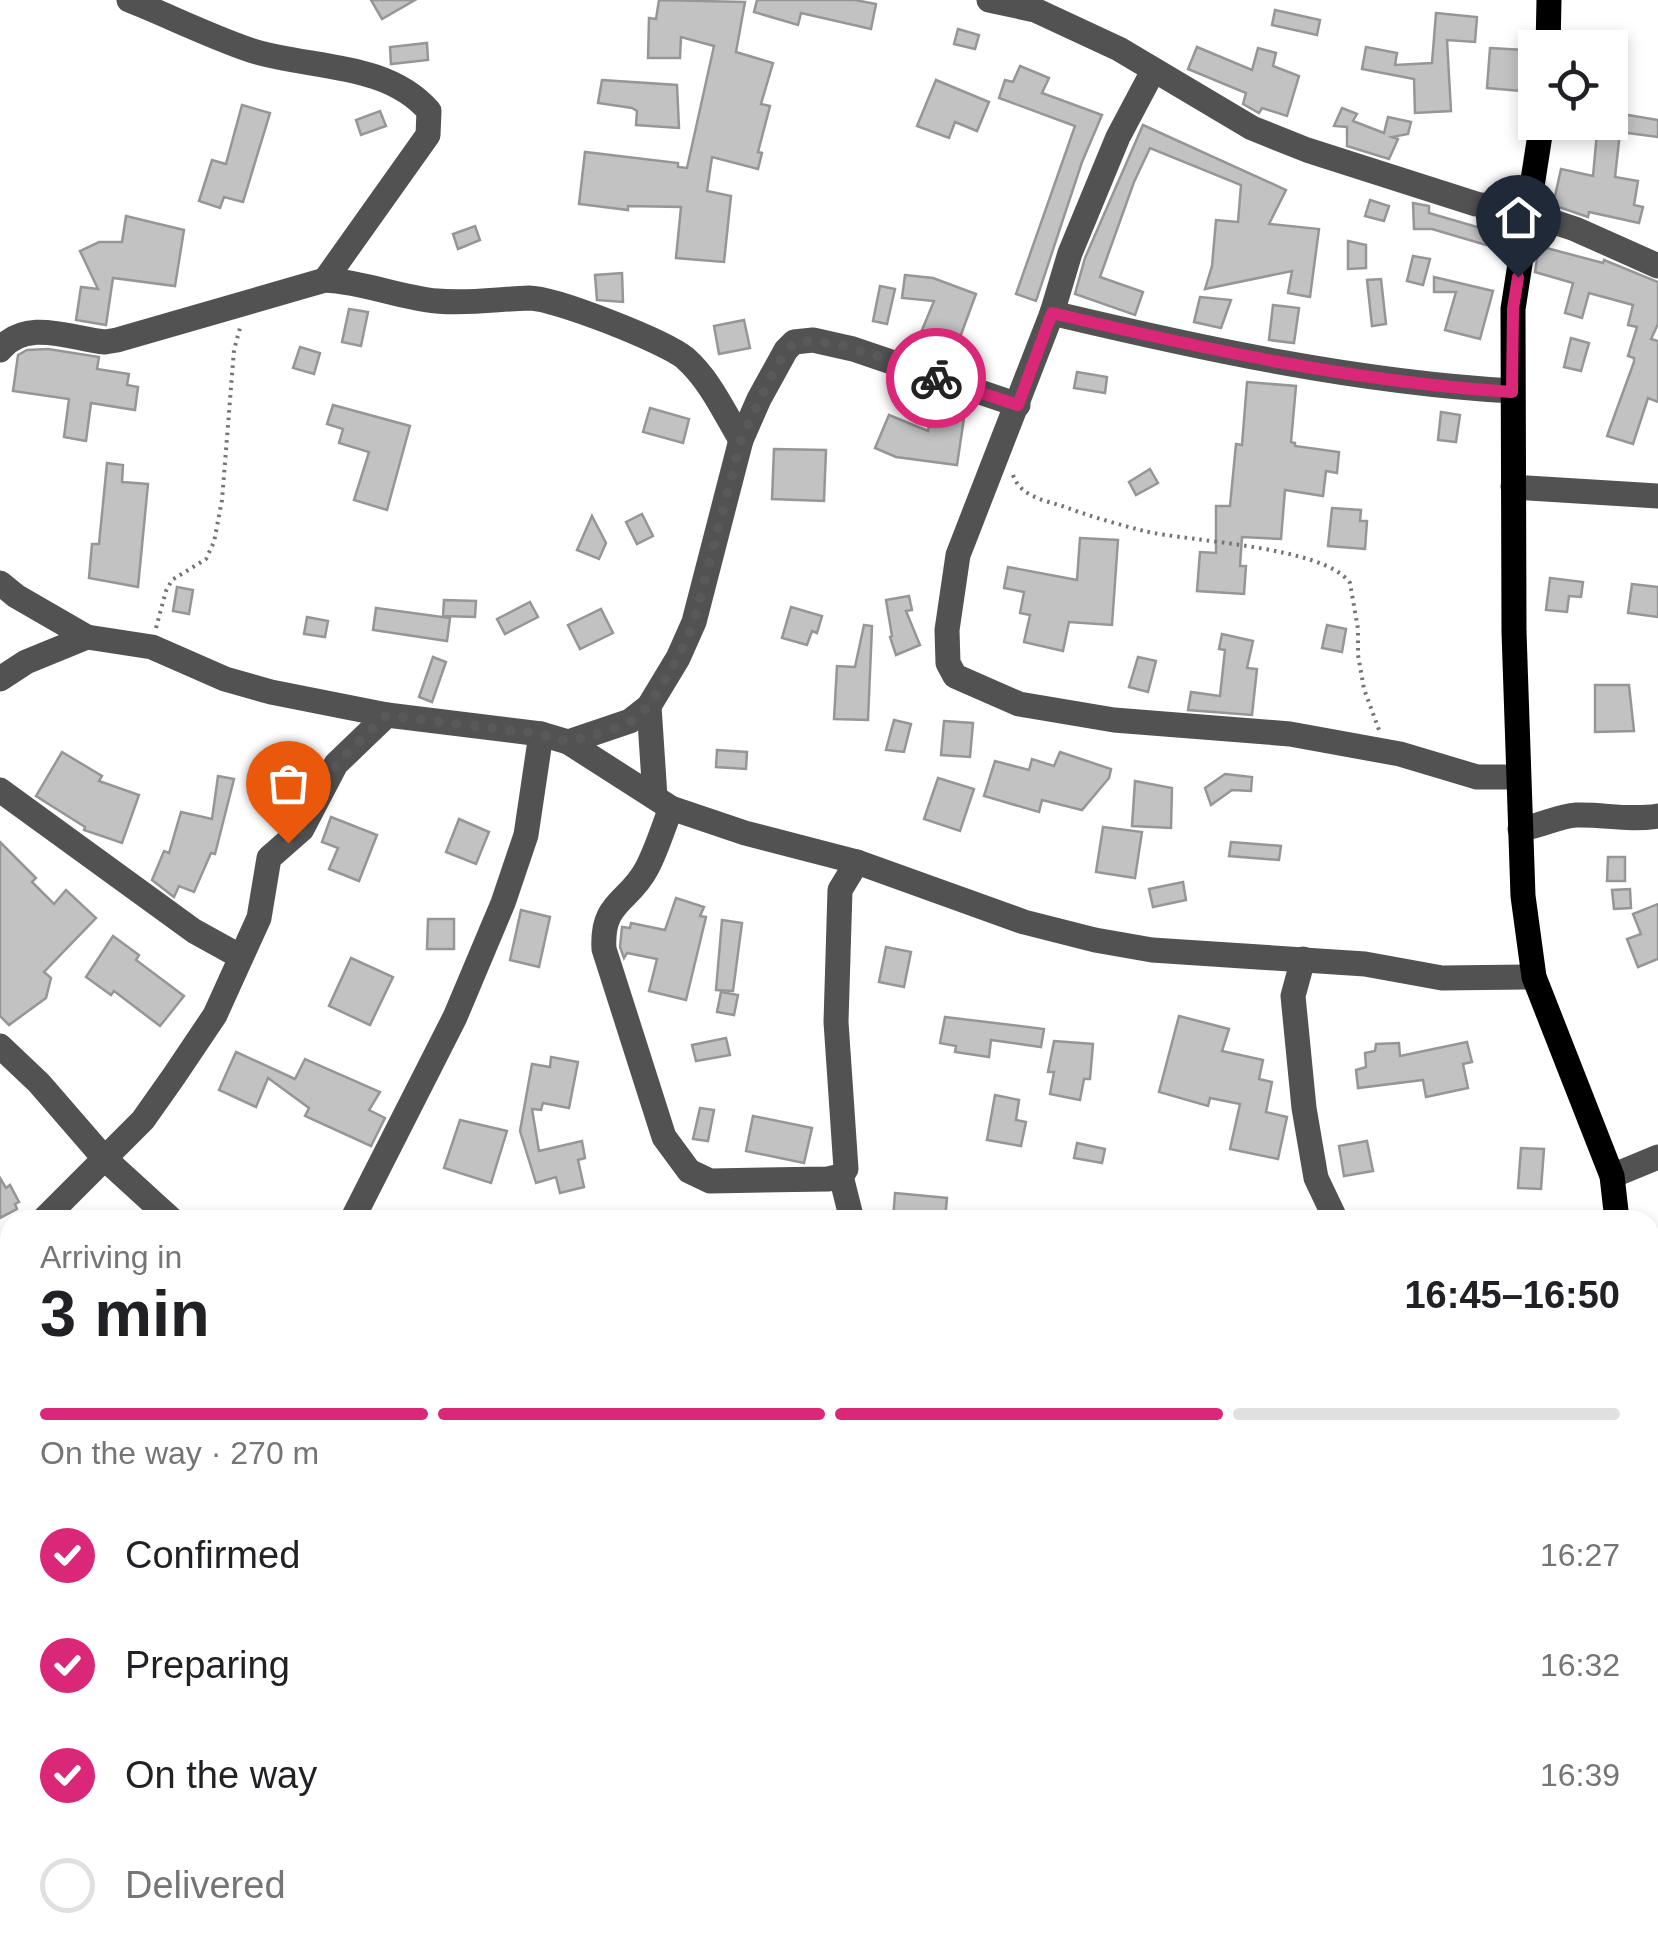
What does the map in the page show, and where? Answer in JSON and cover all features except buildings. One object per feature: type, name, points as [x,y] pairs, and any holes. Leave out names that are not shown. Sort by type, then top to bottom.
[{"type":"main road","points":[[1548,30],[1549,0]]},
{"type":"main road","points":[[1539,140],[1513,309],[1517,778],[1523,896],[1534,977],[1612,1176],[1616,1210]]},
{"type":"street","points":[[129,0],[249,50],[363,73],[398,86],[429,111],[428,135],[325,280]]},
{"type":"street","points":[[989,0],[1036,5],[1252,128],[1306,150],[1476,204],[1527,213],[1575,229],[1658,266]]},
{"type":"street","points":[[1153,72],[1118,137],[1070,253],[1018,405],[958,556],[947,630],[948,663],[955,676],[1019,704],[1114,720],[1290,734],[1380,751],[1477,777],[1517,778]]},
{"type":"street","points":[[0,350],[10,338],[23,332],[105,342],[325,280],[356,282],[436,301],[479,303],[531,298],[563,303],[681,355],[700,373],[741,440]]},
{"type":"street","points":[[1052,313],[1214,352],[1428,386],[1512,392]]},
{"type":"street","points":[[568,742],[630,722],[649,706],[678,658],[694,622],[741,440],[767,384],[794,342],[813,340],[854,350],[1018,405]]},
{"type":"street","points":[[1513,486],[1658,496]]},
{"type":"street","points":[[0,583],[88,637],[152,647],[225,679],[387,715],[540,734],[568,742],[663,802],[746,832],[858,862],[952,893],[1024,922],[1152,950],[1365,964],[1442,978],[1534,977]]},
{"type":"street","points":[[0,678],[26,662],[88,637]]},
{"type":"street","points":[[649,706],[663,802],[646,871],[610,912],[603,926],[604,948],[664,1137],[689,1171],[710,1181],[842,1176]]},
{"type":"street","points":[[53,1210],[143,1120],[184,1061],[215,1015],[259,918],[270,858],[306,824],[336,764],[387,715]]},
{"type":"street","points":[[357,1210],[455,1017],[503,903],[526,835],[540,734]]},
{"type":"street","points":[[0,790],[194,931],[241,956]]},
{"type":"street","points":[[1520,829],[1539,827],[1571,815],[1630,820],[1658,816]]},
{"type":"street","points":[[850,1210],[842,1176],[846,1169],[836,1022],[840,890],[858,862]]},
{"type":"street","points":[[1302,958],[1293,996],[1304,1108],[1316,1178],[1331,1210]]},
{"type":"street","points":[[0,1046],[39,1082],[104,1158],[161,1210]]},
{"type":"street","points":[[1612,1176],[1658,1158]]},
{"type":"path","points":[[152,647],[166,590],[172,580],[206,558],[214,542],[222,500],[234,350],[246,303]]},
{"type":"path","points":[[1003,442],[1016,484],[1038,498],[1146,531],[1272,549],[1344,574],[1350,583],[1358,655],[1364,688],[1378,722],[1380,751]]},
{"type":"way so far","points":[[288,843],[306,824],[336,764],[387,715],[540,734],[568,742],[612,730],[630,722],[649,706],[694,622],[741,440],[775,368],[794,342],[813,340],[854,350],[936,378]]},
{"type":"route","points":[[936,378],[1018,405],[1052,313],[1214,352],[1428,386],[1512,392],[1513,309],[1518,277]]}]
